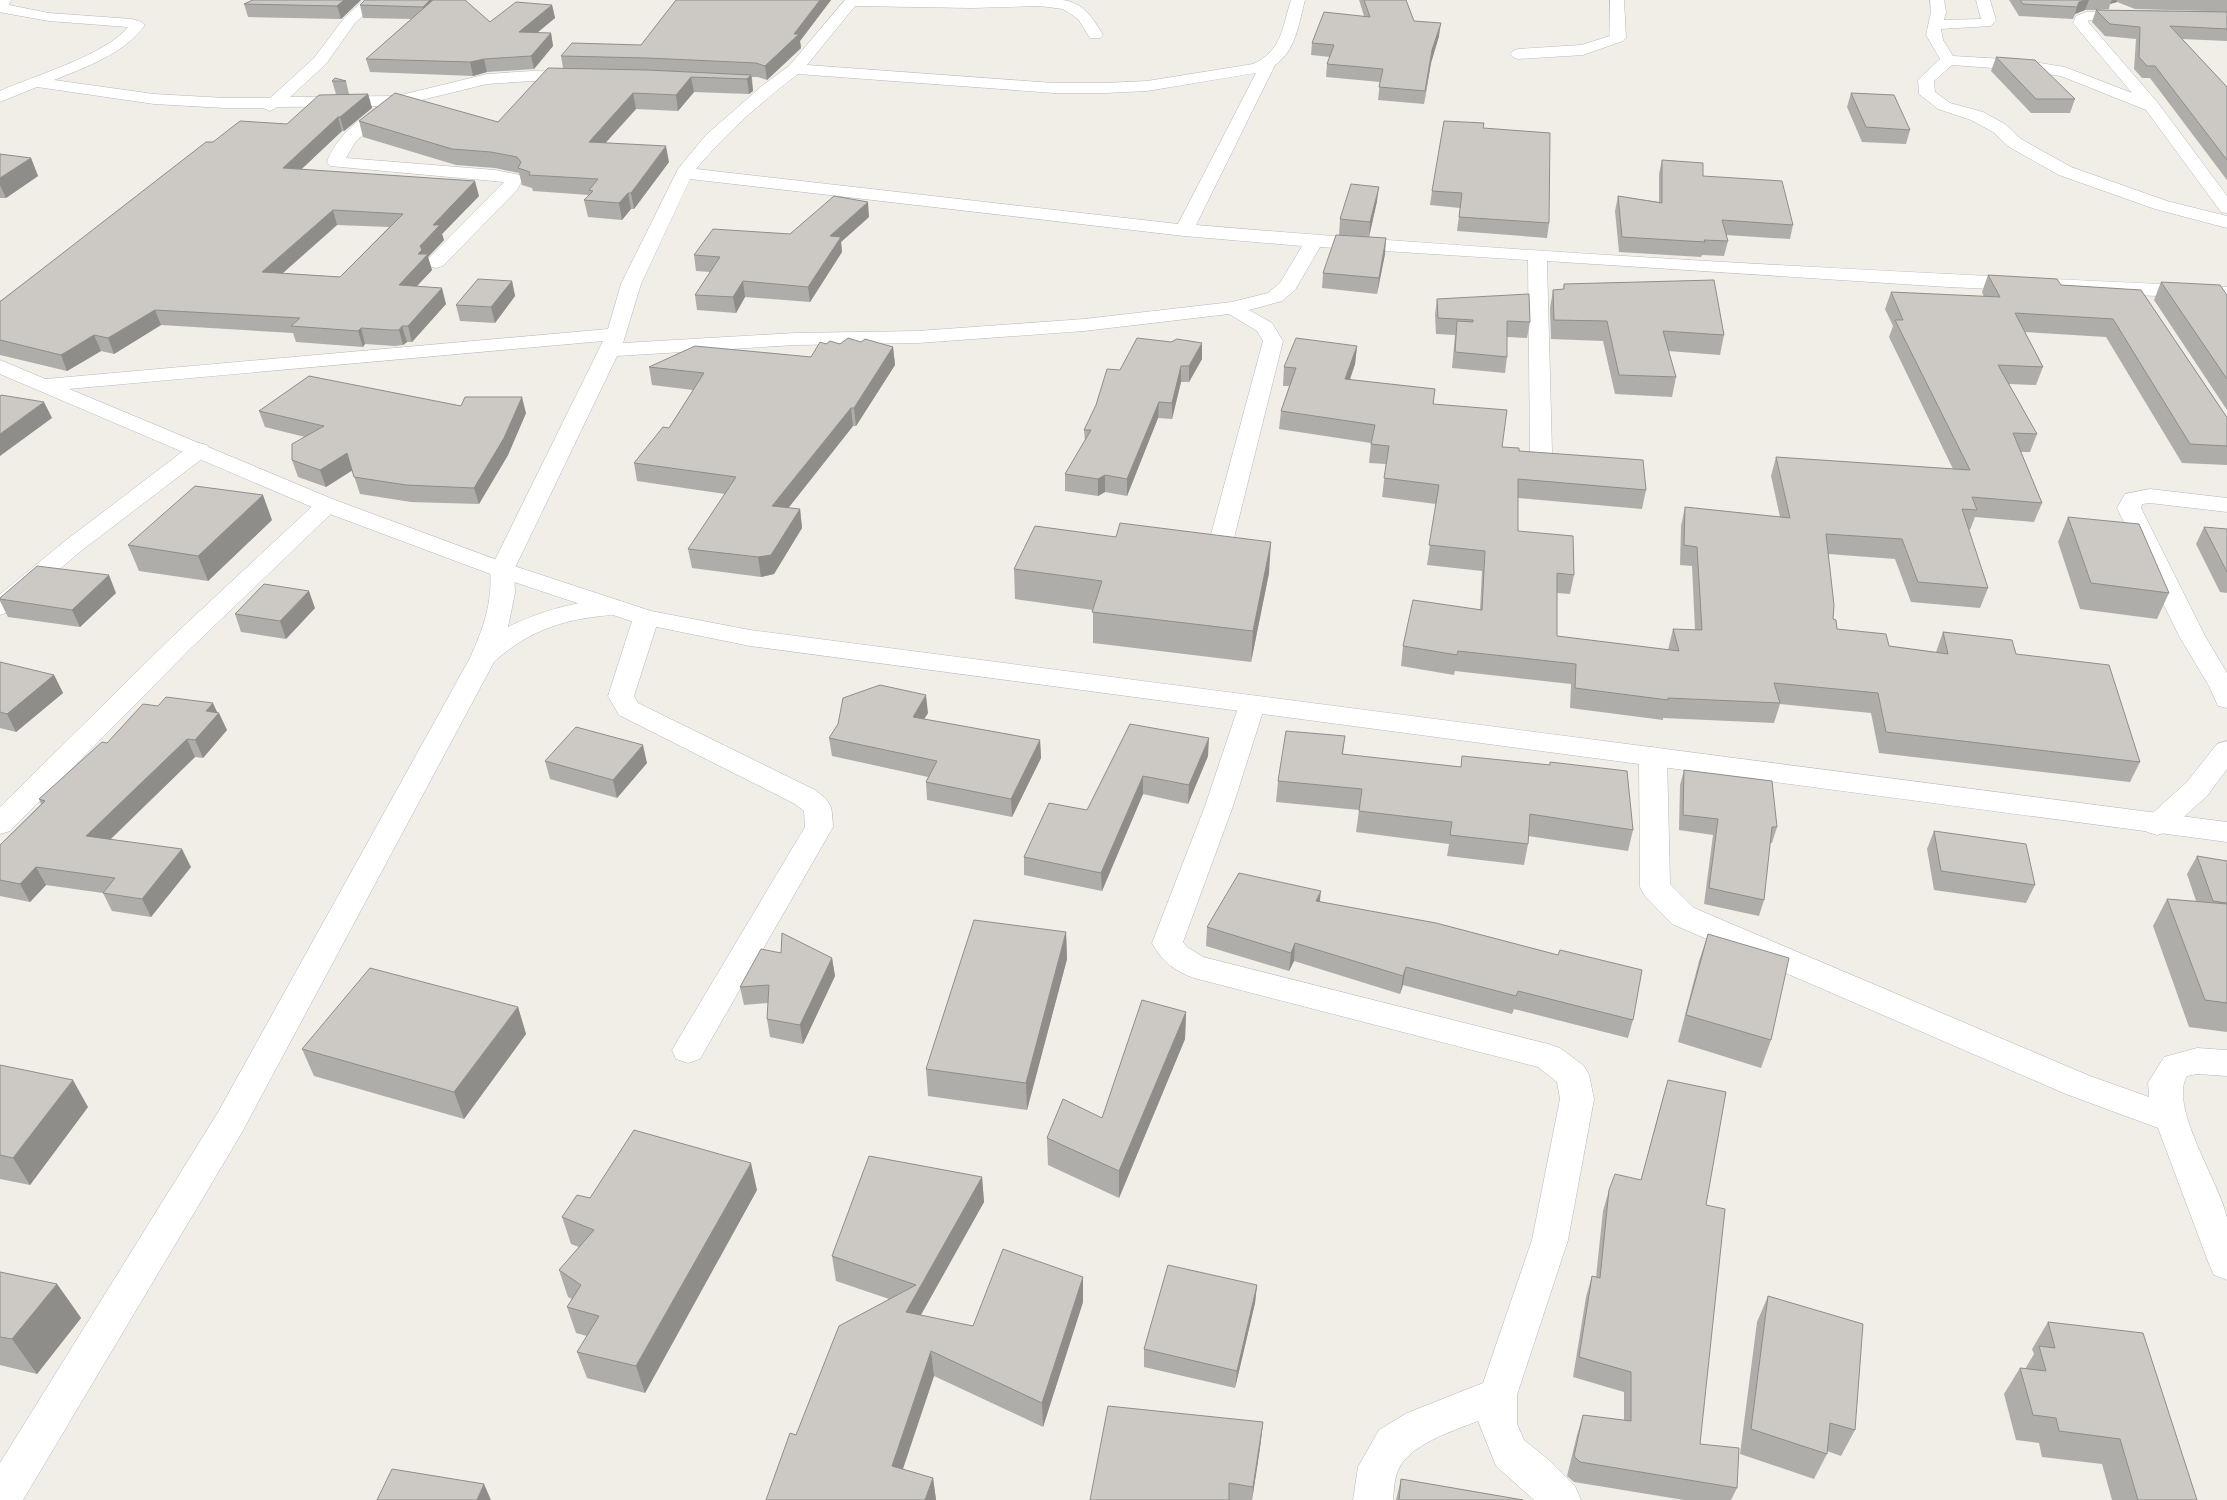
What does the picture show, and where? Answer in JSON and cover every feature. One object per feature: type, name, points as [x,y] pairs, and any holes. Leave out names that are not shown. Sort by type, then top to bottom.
[{"type":"street","points":[[0,98],[98,56],[123,40],[137,26],[132,23],[49,17],[4,9],[0,6],[4,0]]},
{"type":"street","points":[[253,118],[299,82],[320,60],[350,20],[373,0]]},
{"type":"street","points":[[795,69],[1054,88],[1146,86],[1257,68],[1269,62],[1278,55],[1288,34],[1298,0]]},
{"type":"street","points":[[1518,54],[1583,50],[1618,38],[1616,0]]},
{"type":"street","points":[[1937,0],[1940,16],[1933,28],[1934,35],[1948,60]]},
{"type":"street","points":[[1935,25],[1986,23],[1989,20],[1982,0]]},
{"type":"street","points":[[0,1500],[229,1124],[483,658],[499,622],[503,604],[504,586],[502,570],[613,342],[631,284],[684,174],[712,139],[770,88],[795,69],[852,1],[971,4],[1040,2],[1067,5],[1084,16],[1095,35]]},
{"type":"street","points":[[2106,1],[2123,12],[2139,16],[2086,16],[2081,19],[2080,23],[2152,106],[2227,208]]},
{"type":"street","points":[[2152,106],[2064,72],[2020,65],[1948,60],[1926,80],[1927,94],[1944,106],[1977,116],[1999,128],[2016,143],[2065,171],[2161,205],[2227,222]]},
{"type":"street","points":[[1184,230],[1269,62]]},
{"type":"street","points":[[34,82],[154,99],[225,103],[274,103],[397,101],[487,79],[532,76],[591,77]]},
{"type":"street","points":[[748,84],[770,88]]},
{"type":"street","points":[[397,101],[367,122],[338,152],[336,162],[496,175],[514,179],[511,186],[436,262]]},
{"type":"street","points":[[684,174],[1184,230],[1314,241],[1948,281],[2140,297],[2227,293]]},
{"type":"street","points":[[46,385],[613,342],[918,337],[1084,325],[1232,308],[1275,297],[1288,286],[1314,241]]},
{"type":"street","points":[[1537,256],[1541,453]]},
{"type":"street","points":[[1222,538],[1273,341],[1265,328],[1232,308]]},
{"type":"street","points":[[0,366],[328,505],[502,570],[646,618],[750,638],[1652,756],[2157,825],[2227,832]]},
{"type":"street","points":[[0,607],[73,546],[199,450]]},
{"type":"street","points":[[2227,505],[2150,496],[2133,499],[2129,508],[2192,636],[2222,686],[2227,700]]},
{"type":"street","points":[[0,824],[182,642],[328,505]]},
{"type":"street","points":[[483,658],[511,636],[550,619],[586,610],[615,607]]},
{"type":"street","points":[[646,618],[621,696],[628,709],[805,797],[818,807],[819,827],[688,1050]]},
{"type":"street","points":[[1252,705],[1219,806],[1167,943],[1176,955],[1194,966],[1219,974],[1548,1057],[1572,1075],[1577,1099],[1550,1240],[1498,1395],[1497,1425],[1510,1454],[1534,1473],[1561,1500]]},
{"type":"street","points":[[2157,825],[2197,789],[2227,750]]},
{"type":"street","points":[[1652,756],[1655,887],[1683,916],[2078,1085],[2172,1119]]},
{"type":"street","points":[[2227,1063],[2196,1060],[2176,1066],[2165,1083],[2168,1108],[2227,1264]]},
{"type":"street","points":[[1373,1500],[1378,1468],[1393,1443],[1421,1426],[1498,1395]]},
{"type":"building","points":[[253,0],[344,0],[337,6],[244,4]]},
{"type":"building","points":[[365,0],[430,0],[423,7],[360,5]]},
{"type":"building","points":[[433,0],[465,0],[490,22],[516,2],[552,5],[519,32],[551,33],[531,56],[484,59],[470,62],[366,59]]},
{"type":"building","points":[[676,0],[820,0],[794,34],[799,34],[765,66],[756,63],[561,56],[572,43],[641,45]]},
{"type":"building","points":[[1364,0],[1406,0],[1414,21],[1441,23],[1432,50],[1425,91],[1379,87],[1383,69],[1327,64],[1334,45],[1312,43],[1324,12],[1370,17]]},
{"type":"building","points":[[2020,0],[2085,0],[2079,2],[2077,7],[2023,4]]},
{"type":"building","points":[[2096,10],[2227,12],[2227,29],[2170,26],[2227,87],[2227,160],[2155,66],[2147,66],[2139,57],[2140,27],[2110,24]]},
{"type":"building","points":[[1996,57],[2035,60],[2075,99],[2036,99]]},
{"type":"building","points":[[548,68],[751,75],[747,79],[691,77],[676,95],[633,93],[589,142],[666,146],[631,193],[628,193],[619,203],[584,200],[593,191],[589,190],[598,179],[529,175],[530,172],[518,168],[521,162],[517,157],[491,152],[452,149],[359,121],[395,93],[498,122]]},
{"type":"building","points":[[335,78],[346,81],[332,81]]},
{"type":"building","points":[[1851,93],[1894,95],[1910,130],[1866,127]]},
{"type":"building","points":[[368,94],[338,117],[283,168],[475,181],[433,225],[440,225],[420,246],[422,250],[418,254],[428,254],[399,285],[442,288],[408,326],[402,326],[399,330],[361,328],[358,331],[291,326],[300,318],[155,310],[108,338],[94,335],[61,355],[0,340],[0,301],[206,142],[213,142],[240,121],[287,124],[319,95]],"holes":[[[333,210],[403,214],[340,277],[262,272]]]},
{"type":"building","points":[[1444,121],[1484,123],[1483,128],[1550,133],[1549,223],[1459,217],[1462,193],[1432,191]]},
{"type":"building","points":[[0,154],[31,158],[0,178]]},
{"type":"building","points":[[1662,160],[1703,163],[1703,176],[1782,181],[1793,225],[1722,220],[1728,241],[1704,240],[1705,242],[1622,237],[1618,196],[1662,203]]},
{"type":"building","points":[[1351,184],[1379,187],[1370,222],[1340,219]]},
{"type":"building","points":[[834,196],[868,202],[830,236],[841,237],[808,287],[743,281],[733,297],[695,295],[720,257],[694,255],[713,229],[790,234]]},
{"type":"building","points":[[1336,235],[1386,238],[1379,278],[1323,273]]},
{"type":"building","points":[[1988,275],[2057,279],[2061,285],[2141,290],[2227,417],[2227,446],[2190,444],[2113,319],[2015,313],[2043,367],[1998,365],[2037,434],[2013,433],[2042,503],[1972,497],[1977,510],[1962,509],[1988,588],[1918,582],[1902,539],[1826,534],[1834,605],[1833,619],[1836,620],[1837,629],[1886,634],[1889,646],[1948,654],[1943,632],[2012,640],[2016,654],[2109,665],[2140,762],[1886,732],[1878,693],[1774,683],[1780,703],[1668,698],[1668,700],[1575,688],[1576,664],[1458,651],[1457,655],[1403,646],[1413,600],[1482,610],[1485,551],[1429,545],[1439,485],[1384,478],[1389,446],[1371,444],[1375,425],[1281,411],[1296,368],[1284,367],[1296,338],[1357,346],[1345,379],[1435,389],[1433,404],[1507,410],[1502,447],[1519,448],[1519,451],[1643,460],[1646,490],[1518,479],[1518,531],[1573,536],[1574,575],[1557,573],[1557,636],[1679,651],[1673,629],[1702,630],[1697,547],[1684,545],[1685,507],[1790,518],[1776,457],[1970,470],[1895,320],[1903,320],[1891,292],[2000,297]]},
{"type":"building","points":[[478,279],[512,281],[491,307],[456,305]]},
{"type":"building","points":[[1714,280],[1724,335],[1663,331],[1676,377],[1619,375],[1607,321],[1554,320],[1553,290],[1564,289],[1564,284]]},
{"type":"building","points":[[2161,282],[2220,285],[2227,295],[2227,379]]},
{"type":"building","points":[[1529,294],[1530,322],[1507,321],[1507,357],[1455,352],[1457,321],[1473,322],[1473,320],[1438,318],[1437,299]]},
{"type":"building","points":[[848,338],[861,342],[865,339],[893,347],[854,408],[851,408],[772,506],[800,509],[771,555],[758,557],[688,549],[736,477],[634,463],[663,427],[669,428],[704,373],[649,367],[695,346],[811,357],[820,342],[826,344],[830,341],[840,344]]},
{"type":"building","points":[[1137,338],[1171,342],[1177,339],[1202,343],[1189,366],[1181,366],[1172,403],[1159,402],[1127,479],[1105,475],[1098,479],[1065,474],[1091,430],[1084,430],[1096,405],[1107,369],[1120,370]]},
{"type":"building","points":[[309,376],[461,406],[465,397],[522,397],[504,438],[474,488],[406,485],[354,477],[347,453],[320,470],[292,460],[292,444],[324,426],[259,411]]},
{"type":"building","points":[[1,395],[44,402],[0,434]]},
{"type":"building","points":[[195,486],[263,495],[198,556],[128,545]]},
{"type":"building","points":[[2068,517],[2139,524],[2169,593],[2091,583]]},
{"type":"building","points":[[1120,523],[1271,542],[1253,631],[1092,612],[1102,581],[1014,569],[1035,526],[1116,537]]},
{"type":"building","points":[[2204,527],[2227,529],[2227,572]]},
{"type":"building","points":[[37,566],[109,575],[72,610],[0,599]]},
{"type":"building","points":[[264,584],[309,591],[280,621],[235,614]]},
{"type":"building","points":[[0,662],[54,675],[7,714],[0,712]]},
{"type":"building","points":[[880,685],[926,695],[913,717],[1040,740],[1011,799],[926,782],[937,761],[829,738],[838,724],[843,698]]},
{"type":"building","points":[[166,697],[213,703],[206,711],[219,713],[195,740],[187,739],[86,836],[182,849],[142,899],[103,893],[115,878],[36,867],[20,884],[0,880],[0,845],[45,801],[39,799],[102,742],[107,743],[143,704],[158,706]]},
{"type":"building","points":[[1130,724],[1209,738],[1189,785],[1143,776],[1101,873],[1024,857],[1049,803],[1087,810]]},
{"type":"building","points":[[576,727],[643,745],[613,780],[545,761]]},
{"type":"building","points":[[1286,731],[1345,736],[1342,754],[1461,767],[1462,756],[1550,765],[1550,762],[1627,771],[1633,830],[1530,814],[1528,844],[1450,835],[1452,822],[1359,811],[1362,789],[1278,781]]},
{"type":"building","points":[[1684,770],[1772,781],[1777,827],[1772,827],[1764,900],[1709,888],[1718,819],[1683,815]]},
{"type":"building","points":[[1934,831],[2026,844],[2035,885],[1941,871]]},
{"type":"building","points":[[2197,856],[2227,861],[2227,903],[2213,901]]},
{"type":"building","points":[[1239,873],[1321,891],[1316,901],[1436,923],[1558,955],[1560,950],[1642,970],[1633,1020],[1518,991],[1516,996],[1406,967],[1403,976],[1295,943],[1291,953],[1207,927]]},
{"type":"building","points":[[2167,899],[2227,904],[2227,1003],[2205,1000]]},
{"type":"building","points":[[974,920],[1066,932],[1026,1083],[926,1069]]},
{"type":"building","points":[[782,933],[832,958],[800,1025],[767,1019],[769,985],[740,987],[761,949],[781,953]]},
{"type":"building","points":[[1708,934],[1789,958],[1771,1040],[1686,1015]]},
{"type":"building","points":[[370,968],[518,1007],[454,1092],[302,1049]]},
{"type":"building","points":[[1142,1000],[1186,1012],[1119,1171],[1047,1138],[1063,1099],[1102,1118]]},
{"type":"building","points":[[0,1065],[73,1080],[13,1158],[0,1155]]},
{"type":"building","points":[[1668,1080],[1726,1092],[1706,1205],[1725,1209],[1700,1444],[1739,1448],[1737,1488],[1580,1462],[1574,1456],[1583,1415],[1631,1421],[1631,1372],[1579,1357],[1592,1276],[1600,1278],[1609,1190],[1615,1174],[1641,1180]]},
{"type":"building","points":[[634,1130],[751,1163],[636,1366],[577,1352],[599,1316],[567,1307],[581,1285],[559,1270],[594,1230],[562,1217],[577,1195],[590,1198]]},
{"type":"building","points":[[869,1156],[982,1177],[906,1312],[973,1326],[1003,1249],[1083,1277],[1042,1403],[931,1351],[892,1466],[933,1478],[925,1500],[766,1500],[790,1433],[796,1435],[839,1326],[916,1285],[832,1256]]},
{"type":"building","points":[[1168,1265],[1257,1285],[1237,1371],[1144,1349]]},
{"type":"building","points":[[0,1272],[57,1284],[12,1339],[0,1337]]},
{"type":"building","points":[[1768,1296],[1863,1324],[1855,1430],[1830,1423],[1827,1454],[1751,1429]]},
{"type":"building","points":[[2048,1322],[2143,1333],[2197,1500],[2138,1500],[2120,1439],[2059,1431],[2056,1418],[2033,1415],[2020,1368],[2046,1371],[2039,1346],[2055,1348]]},
{"type":"building","points":[[1108,1406],[1263,1422],[1253,1487],[1229,1483],[1229,1500],[1090,1500]]},
{"type":"building","points":[[392,1469],[484,1484],[477,1500],[377,1500]]},
{"type":"building","points":[[1401,1479],[1523,1500],[1399,1500]]}]
